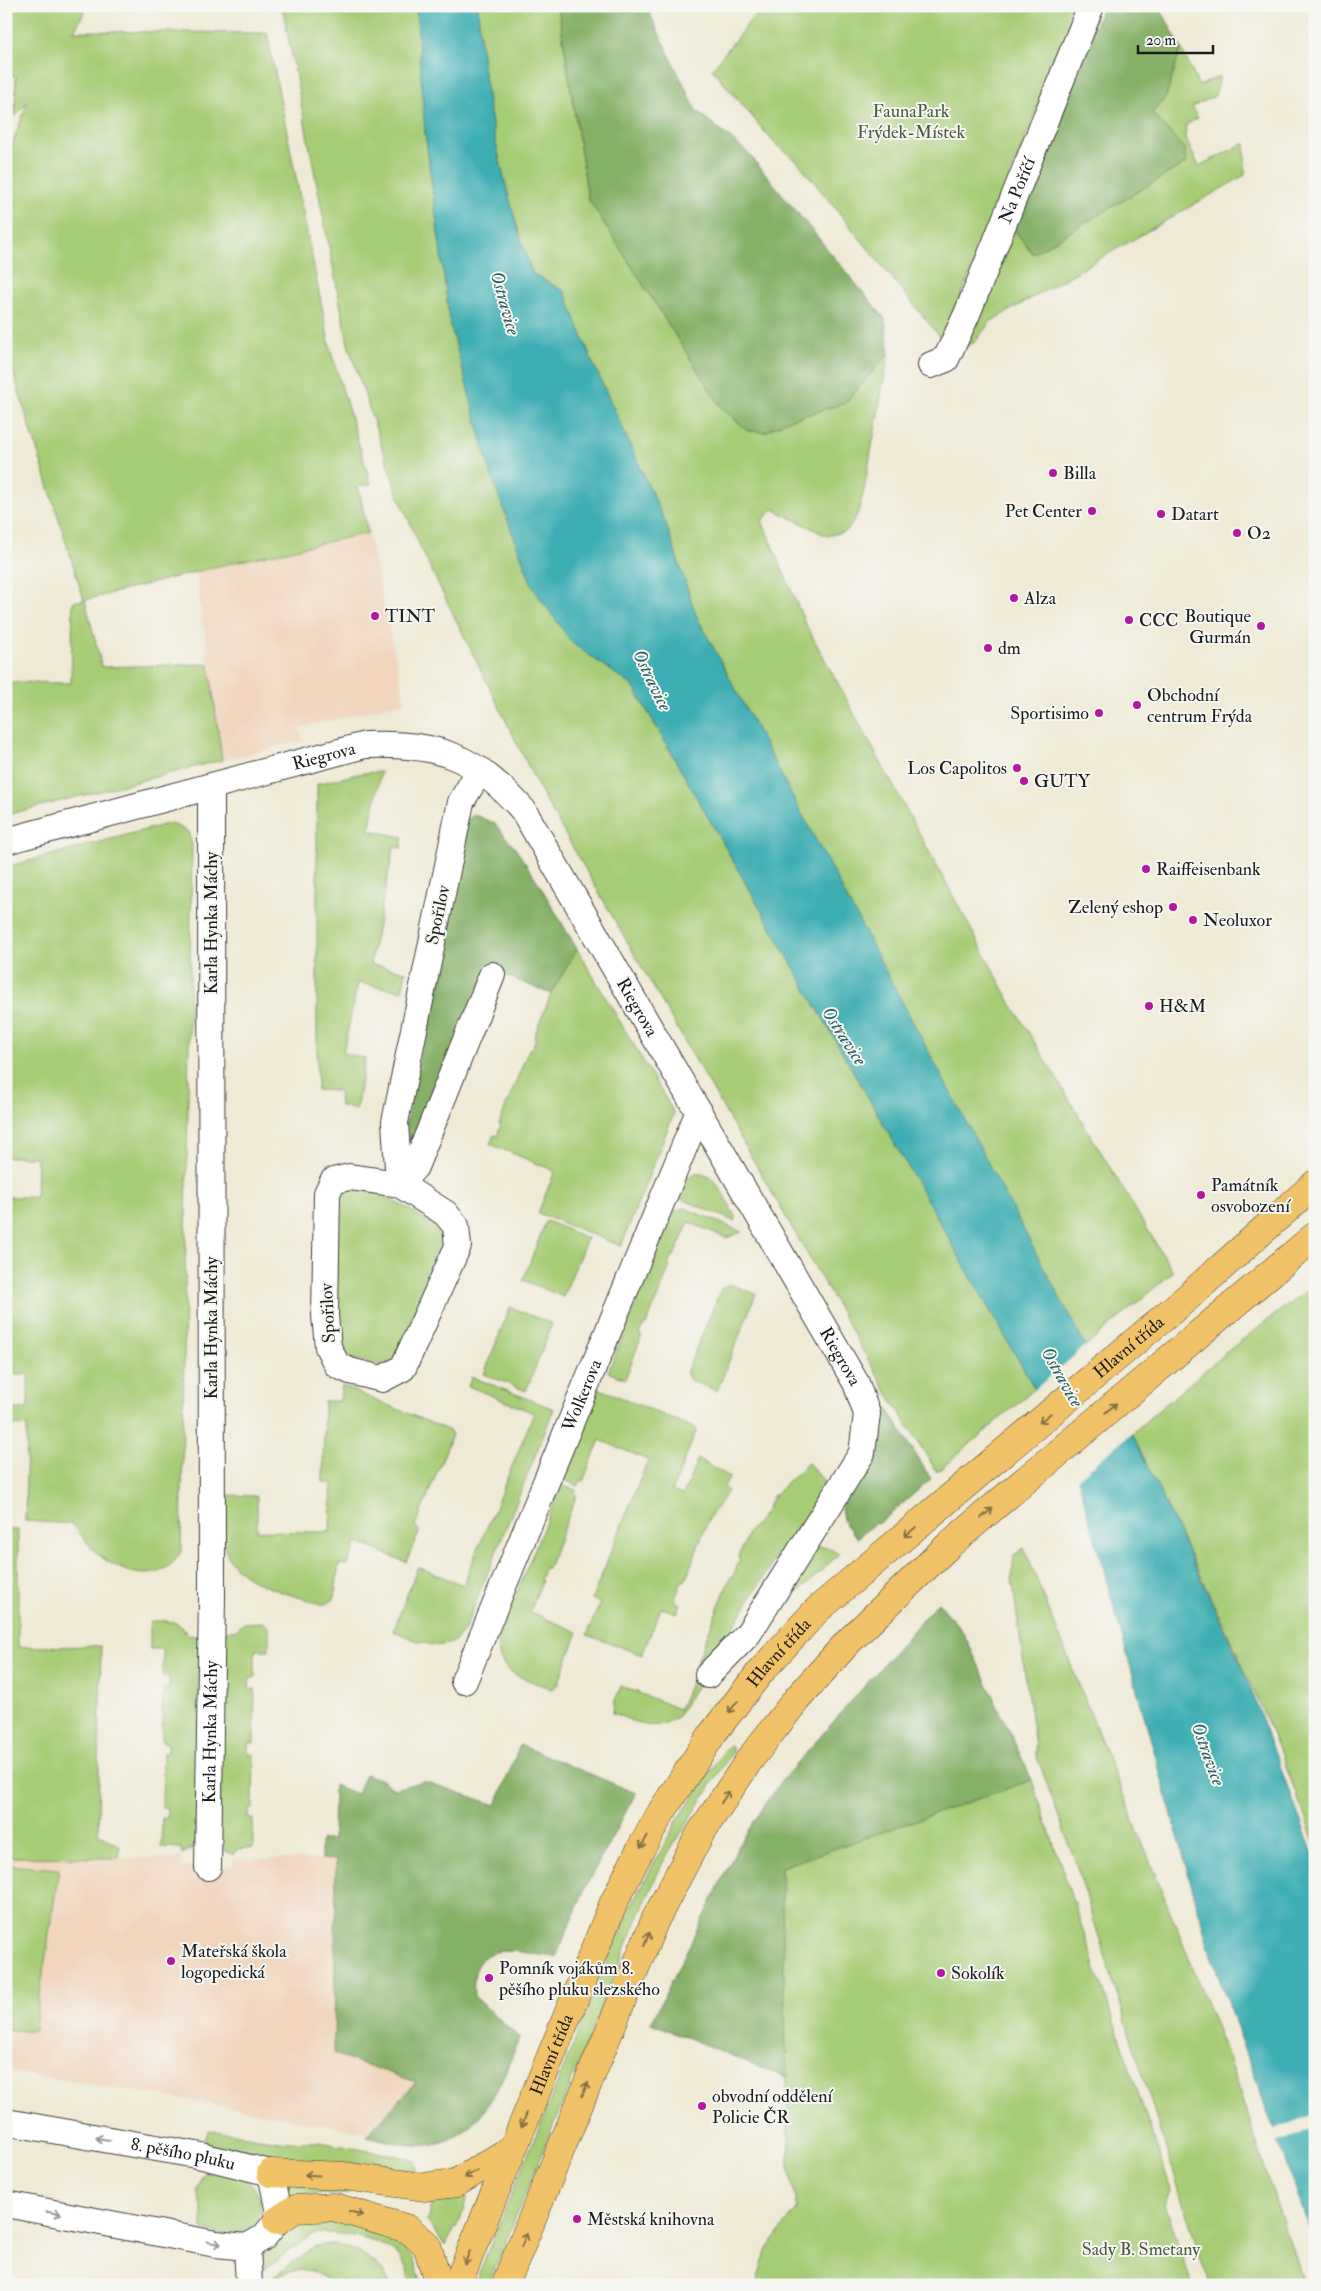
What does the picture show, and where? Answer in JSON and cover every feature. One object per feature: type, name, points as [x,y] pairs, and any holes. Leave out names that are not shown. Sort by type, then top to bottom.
[{"type":"main road","name":"Hlavní třída","points":[[457,2285],[614,1902],[657,1819],[713,1733],[762,1670],[817,1610],[1189,1296],[1301,1192],[1315,1172]]},
{"type":"main road","points":[[505,2285],[655,1920],[700,1834],[750,1759],[796,1699],[848,1642],[950,1544],[1315,1236]]},
{"type":"main road","points":[[1206,1328],[1315,1250]]},
{"type":"main road","points":[[271,2173],[344,2176],[424,2187],[456,2182],[512,2148]]},
{"type":"main road","points":[[276,2222],[295,2209],[334,2207],[408,2229],[427,2244],[439,2285]]},
{"type":"street","name":"Na Poříčí","points":[[931,365],[946,359],[967,314],[1091,6]]},
{"type":"street","name":"Riegrova","points":[[6,841],[211,788],[365,745],[409,745],[448,753],[480,770],[504,788],[523,810],[856,1383],[867,1414],[862,1453],[748,1634],[708,1675]]},
{"type":"street","name":"Spořilov","points":[[399,1184],[395,1122],[461,802],[480,770]]},
{"type":"street","name":"Karla Hynka Máchy","points":[[208,1867],[212,1596],[211,788]]},
{"type":"street","points":[[399,1184],[415,1167],[492,975]]},
{"type":"street","name":"Wolkerova","points":[[464,1681],[699,1111]]},
{"type":"street","name":"Spořilov","points":[[349,1177],[399,1184],[445,1213],[456,1226],[458,1246],[403,1368],[382,1379],[350,1371],[337,1365],[328,1347],[325,1316],[327,1193],[333,1182],[349,1177]]},
{"type":"street","name":"8. pěšího pluku","points":[[6,2122],[202,2156],[271,2173]]},
{"type":"street","points":[[6,2204],[216,2244],[247,2247],[264,2237],[276,2222],[278,2208],[271,2173]]},
{"type":"street","points":[[247,2247],[248,2285]]},
{"type":"shaded area","points":[[368,533],[405,702],[300,728],[303,741],[222,760],[196,573],[231,563]]},
{"type":"shaded area","name":"Mateřská škola logopedická","points":[[6,1857],[181,1858],[181,1867],[233,1866],[233,1859],[336,1859],[334,2054],[416,2081],[367,2133],[188,2100],[6,2071]]},
{"type":"green space","points":[[6,6],[88,6],[74,31],[267,33],[331,352],[371,484],[358,486],[368,533],[231,563],[85,600],[102,667],[209,664],[222,760],[6,815],[6,682],[71,683],[73,602],[84,600],[6,350],[6,161],[28,101],[15,117],[16,76],[6,75]]},
{"type":"green space","points":[[282,6],[416,6],[425,132],[450,324],[572,643],[633,686],[1035,1389],[937,1472],[891,1399],[543,796],[422,551],[396,490],[348,344]]},
{"type":"green space","points":[[478,6],[558,6],[588,198],[721,407],[748,431],[765,432],[786,421],[845,403],[889,353],[863,495],[857,515],[847,531],[827,536],[773,509],[762,521],[805,623],[1011,1003],[1173,1272],[1085,1347],[696,615],[666,524],[592,361],[565,292],[532,273],[503,175],[489,108],[480,40]]},
{"type":"green space","points":[[558,6],[646,6],[696,110],[749,154],[885,319],[889,353],[845,403],[786,421],[765,432],[748,431],[721,407],[588,198]]},
{"type":"green space","name":"FaunaPark Frýdek-Místek","points":[[762,6],[1079,6],[944,338],[940,337],[797,161],[775,144],[712,69]]},
{"type":"green space","points":[[1103,6],[1156,6],[1164,15],[1181,48],[1166,97],[1152,113],[1184,148],[1186,163],[1033,254],[1012,227]]},
{"type":"green space","points":[[1181,48],[1199,86],[1220,76],[1215,96],[1192,107],[1198,118],[1186,125],[1185,138],[1199,166],[1245,143],[1245,175],[990,322],[975,342],[960,350],[1012,227],[1033,254],[1184,148],[1152,113],[1166,97]]},
{"type":"green space","points":[[381,772],[369,830],[403,837],[401,848],[394,847],[370,964],[406,972],[402,991],[358,983],[343,1053],[365,1058],[356,1110],[340,1106],[339,1091],[317,1090],[317,784],[362,773]]},
{"type":"green space","points":[[472,814],[494,823],[515,848],[538,882],[577,949],[551,994],[502,974],[414,1149],[404,1134],[467,819]]},
{"type":"green space","points":[[171,823],[188,832],[192,844],[181,1552],[164,1569],[154,1573],[143,1574],[121,1568],[100,1556],[72,1524],[25,1521],[27,1426],[6,1425],[6,1409],[28,1409],[28,1374],[10,1374],[11,1255],[6,1255],[6,1197],[36,1197],[37,1157],[6,1157],[6,867]]},
{"type":"green space","points":[[577,949],[674,1113],[621,1246],[538,1213],[555,1171],[490,1144],[494,1135],[497,1136],[501,1125],[499,1124],[529,1049],[532,1049],[536,1038],[534,1037],[551,994]]},
{"type":"green space","points":[[695,1174],[702,1174],[715,1182],[725,1196],[736,1218],[734,1221],[679,1198],[687,1179]]},
{"type":"green space","points":[[344,1188],[376,1192],[414,1212],[441,1231],[447,1245],[404,1352],[385,1366],[339,1356],[331,1205]]},
{"type":"green space","points":[[685,1208],[742,1232],[726,1238],[689,1222],[674,1256],[672,1255],[668,1265],[670,1266],[646,1325],[644,1325],[640,1334],[642,1335],[625,1379],[608,1372],[674,1211]]},
{"type":"green space","points":[[546,1221],[587,1238],[563,1297],[523,1280]]},
{"type":"green space","points":[[730,1284],[756,1294],[717,1391],[690,1380],[686,1373],[721,1289]]},
{"type":"green space","points":[[1315,1289],[1315,1846],[1296,1793],[1253,1688],[1132,1433],[1224,1354],[1307,1290]]},
{"type":"green space","points":[[510,1307],[552,1324],[526,1391],[484,1374]]},
{"type":"green space","points":[[472,1377],[554,1409],[465,1629],[458,1638],[450,1643],[432,1645],[393,1631],[418,1567],[463,1585],[534,1413],[468,1386]]},
{"type":"green space","points":[[342,1386],[450,1431],[452,1435],[415,1527],[420,1530],[406,1562],[357,1542],[347,1565],[339,1564],[334,1599],[327,1604],[321,1604],[263,1585],[249,1578],[238,1569],[229,1558],[224,1545],[225,1495],[257,1496],[257,1531],[330,1532],[332,1483],[323,1482],[324,1401],[340,1401]]},
{"type":"green space","points":[[598,1388],[697,1429],[672,1491],[683,1495],[698,1459],[730,1477],[723,1487],[728,1491],[709,1518],[685,1581],[682,1581],[674,1601],[681,1604],[677,1613],[661,1608],[642,1655],[587,1635],[600,1603],[592,1599],[648,1460],[600,1440],[583,1481],[581,1480],[578,1486],[562,1479]]},
{"type":"green space","points":[[884,1403],[931,1479],[880,1523],[874,1524],[857,1538],[843,1521],[841,1507],[869,1449]]},
{"type":"green space","points":[[808,1463],[823,1480],[823,1490],[772,1564],[678,1716],[661,1725],[653,1726],[638,1723],[613,1713],[614,1703],[621,1686],[679,1709],[698,1665],[696,1664],[730,1578],[733,1576],[740,1559],[738,1558],[748,1533],[764,1514],[774,1495]]},
{"type":"green space","points":[[561,1485],[576,1490],[575,1493],[577,1494],[548,1568],[545,1567],[540,1580],[542,1581],[530,1612],[578,1632],[558,1684],[552,1689],[522,1678],[506,1667],[501,1660],[498,1650],[498,1638]]},
{"type":"green space","points":[[6,1529],[18,1530],[18,1647],[101,1646],[98,1833],[120,1847],[119,1858],[6,1857]]},
{"type":"green space","points":[[816,1548],[829,1548],[839,1554],[749,1639]]},
{"type":"green space","points":[[1024,1548],[1224,2046],[1304,2285],[1209,2285],[1075,1861],[1036,1754],[1012,1578],[1014,1555]]},
{"type":"green space","points":[[938,1602],[963,1632],[1032,1780],[781,1867],[787,2078],[651,2023],[740,1843],[778,1785]]},
{"type":"green space","points":[[169,1621],[181,1626],[187,1635],[198,1636],[200,1647],[196,1846],[182,1854],[181,1848],[161,1847],[162,1818],[167,1818],[167,1808],[162,1808],[163,1753],[168,1753],[168,1743],[162,1742],[163,1688],[169,1687],[169,1677],[163,1677],[163,1649],[150,1649],[150,1622]]},
{"type":"green space","points":[[262,1622],[269,1628],[269,1650],[255,1650],[255,1678],[250,1678],[249,1689],[255,1689],[254,1743],[248,1743],[248,1754],[254,1754],[253,1808],[249,1808],[248,1819],[253,1819],[253,1848],[237,1849],[233,1855],[218,1846],[222,1637],[225,1631],[235,1631],[244,1623]]},
{"type":"green space","points":[[520,1745],[636,1793],[586,1886],[556,1957],[510,1951],[497,1952],[487,1955],[479,1963],[474,1976],[474,1996],[520,2038],[494,2095],[483,2112],[470,2127],[454,2137],[435,2144],[412,2145],[366,2136],[416,2082],[334,2054],[336,1860],[321,1859],[321,1840],[333,1840],[334,1785],[357,1794],[365,1774],[380,1779],[394,1789],[424,1781],[496,1805]]},
{"type":"green space","points":[[731,1746],[733,1750],[663,1862],[640,1913],[488,2285],[474,2285],[629,1909],[677,1821],[727,1747]]},
{"type":"green space","name":"Sokolík","points":[[1032,1780],[1171,2190],[1165,2205],[1192,2285],[756,2285],[766,2250],[797,2209],[789,2166],[781,1867]]},
{"type":"green space","points":[[6,1865],[59,1869],[34,2032],[6,2029]]},
{"type":"green space","points":[[208,2130],[285,2142],[319,2142],[409,2158],[415,2162],[418,2178],[356,2168],[239,2156],[209,2148],[205,2141]]},
{"type":"green space","points":[[208,2172],[240,2177],[249,2182],[255,2189],[259,2196],[259,2213],[256,2221],[245,2233],[228,2236],[202,2229],[202,2211],[197,2190],[202,2175]]},
{"type":"green space","points":[[279,2180],[349,2190],[349,2194],[314,2194],[286,2202]]},
{"type":"green space","points":[[464,2194],[467,2197],[460,2220],[445,2246],[427,2221],[432,2202]]},
{"type":"green space","points":[[321,2215],[393,2236],[413,2258],[423,2285],[410,2285],[404,2262],[392,2250],[370,2240],[331,2233],[311,2235],[259,2273],[258,2256],[290,2223]]},
{"type":"green space","points":[[333,2244],[351,2249],[368,2257],[381,2269],[390,2285],[337,2285],[312,2271],[302,2270],[288,2272],[272,2278],[315,2246]]},
{"type":"water","name":"Ostravice","points":[[416,6],[478,6],[480,40],[489,108],[503,175],[532,273],[565,292],[592,361],[666,524],[696,615],[1132,1433],[1244,1671],[1315,1859],[1315,2244],[1211,1955],[1078,1479],[1035,1389],[633,686],[572,643],[533,588],[492,478],[450,324],[425,132]]},
{"type":"pier","points":[[1087,1345],[1134,1431],[1076,1480],[1033,1391]]},
{"type":"pier","points":[[1315,2114],[1315,2127],[1276,2142],[1271,2131]]},
{"type":"place","name":"Billa","points":[[1053,473]]},
{"type":"place","name":"Pet Center","points":[[1092,511]]},
{"type":"place","name":"Datart","points":[[1161,514]]},
{"type":"place","name":"O2","points":[[1237,533]]},
{"type":"place","name":"Alza","points":[[1014,598]]},
{"type":"place","name":"TINT","points":[[375,616]]},
{"type":"place","name":"CCC","points":[[1129,620]]},
{"type":"place","name":"Boutique Gurmán","points":[[1261,626]]},
{"type":"place","name":"dm","points":[[988,648]]},
{"type":"place","name":"Obchodní centrum Frýda","points":[[1137,705]]},
{"type":"place","name":"Sportisimo","points":[[1099,713]]},
{"type":"place","name":"Los Capolitos","points":[[1017,768]]},
{"type":"place","name":"GUTY","points":[[1024,781]]},
{"type":"place","name":"Raiffeisenbank","points":[[1146,869]]},
{"type":"place","name":"Zelený eshop","points":[[1173,907]]},
{"type":"place","name":"Neoluxor","points":[[1193,920]]},
{"type":"place","name":"H&M","points":[[1149,1006]]},
{"type":"place","name":"Památník osvobození","points":[[1201,1195]]},
{"type":"place","name":"Mateřská škola logopedická","points":[[171,1961]]},
{"type":"place","name":"Sokolík","points":[[941,1973]]},
{"type":"place","name":"Pomník vojákům 8. pěšího pluku slezského","points":[[489,1978]]},
{"type":"place","name":"obvodní oddělení Policie ČR","points":[[702,2106]]},
{"type":"place","name":"Městská knihovna","points":[[577,2219]]},
{"type":"park label","name":"Sady B. Smetany","points":[[1141,2249]]}]
